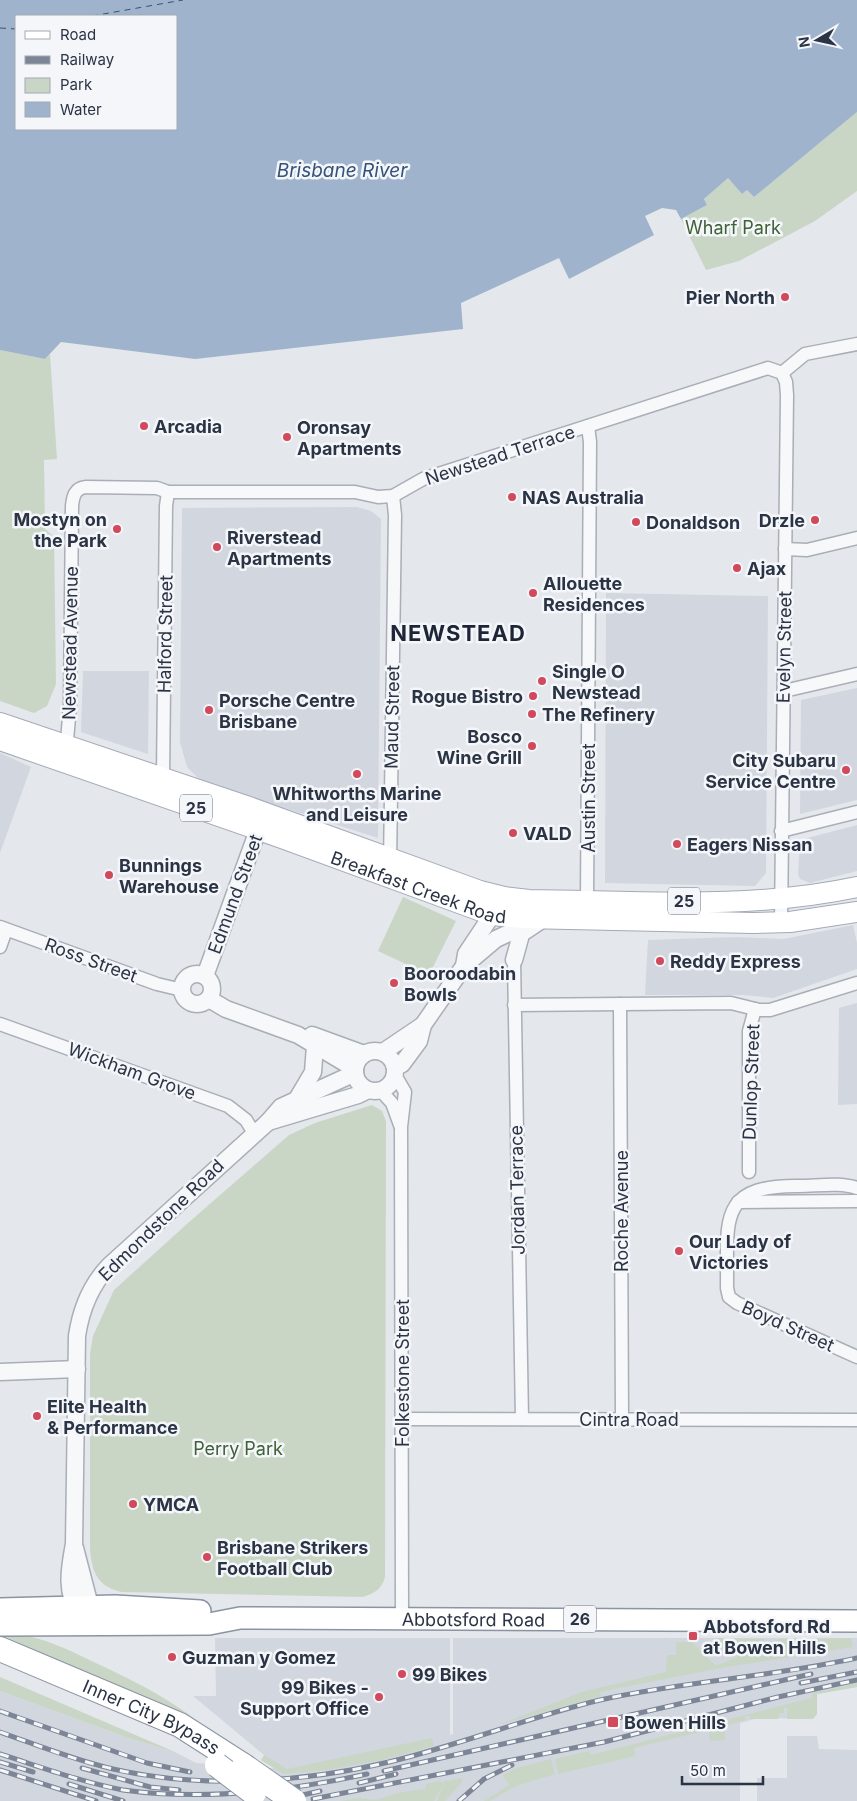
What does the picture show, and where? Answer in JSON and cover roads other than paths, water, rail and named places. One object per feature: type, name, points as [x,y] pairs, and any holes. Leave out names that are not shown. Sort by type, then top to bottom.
[{"type":"highway","name":"Abbotsford Road","points":[[0,1609],[87,1615]]},
{"type":"highway","name":"Abbotsford Road","points":[[0,1625],[87,1615],[210,1611],[240,1618],[857,1622]]},
{"type":"highway","name":"Inner City Bypass","points":[[0,1650],[180,1725],[294,1801]]},
{"type":"highway","name":"Inner City Bypass","points":[[0,1664],[154,1728],[217,1765],[266,1801]]},
{"type":"main road","name":"Breakfast Creek Road","points":[[0,722],[66,753],[262,821],[389,868],[492,915],[543,919],[780,922],[857,912]]},
{"type":"main road","name":"Breakfast Creek Road","points":[[0,740],[66,753],[163,777],[262,821]]},
{"type":"main road","name":"Breakfast Creek Road","points":[[389,868],[504,898],[757,901],[823,895],[857,888]]},
{"type":"street","points":[[782,373],[805,354],[857,344]]},
{"type":"street","name":"Newstead Terrace","points":[[393,496],[423,480],[768,368],[782,373]]},
{"type":"street","name":"Evelyn Street","points":[[780,922],[787,395],[786,382],[782,373]]},
{"type":"street","name":"Austin Street","points":[[587,900],[590,442],[588,426]]},
{"type":"street","name":"Newstead Avenue","points":[[66,753],[70,706],[72,513],[74,494],[78,489],[86,487],[156,488],[168,492]]},
{"type":"street","points":[[168,492],[355,492],[378,497],[393,496]]},
{"type":"street","name":"Halford Street","points":[[163,777],[168,492]]},
{"type":"street","name":"Maud Street","points":[[389,868],[395,515],[393,496]]},
{"type":"street","points":[[786,549],[806,550],[857,538]]},
{"type":"street","points":[[784,691],[857,674]]},
{"type":"street","points":[[781,831],[857,812]]},
{"type":"street","name":"Edmund Street","points":[[205,976],[262,821]]},
{"type":"street","points":[[464,966],[466,954],[504,898]]},
{"type":"street","points":[[383,1052],[423,1025],[464,966],[496,939],[509,933],[522,931],[543,919]]},
{"type":"street","points":[[0,947],[3,928]]},
{"type":"street","name":"Ross Street","points":[[3,928],[157,984],[182,990]]},
{"type":"street","points":[[514,960],[522,931]]},
{"type":"street","name":"Jordan Terrace","points":[[514,960],[522,1419]]},
{"type":"street","points":[[192,975],[205,976],[209,980],[212,989],[209,999],[195,1004],[186,999],[182,990],[184,981],[192,975]]},
{"type":"street","name":"Dunlop Street","points":[[749,1172],[749,1031],[756,1009],[775,1009],[857,983]]},
{"type":"street","points":[[209,999],[226,1009],[298,1035],[355,1071]]},
{"type":"street","name":"Roche Avenue","points":[[620,1004],[622,1418]]},
{"type":"street","points":[[514,1005],[731,1004],[756,1009]]},
{"type":"street","name":"Wickham Grove","points":[[0,1024],[228,1106],[246,1120],[254,1133]]},
{"type":"street","points":[[395,1071],[393,1060],[383,1052],[370,1051],[364,1054],[356,1064],[355,1071],[359,1083],[374,1090],[390,1085],[395,1071],[419,1042],[423,1025]]},
{"type":"street","points":[[298,1035],[312,1035],[364,1054]]},
{"type":"street","points":[[298,1099],[313,1072],[315,1046]]},
{"type":"street","name":"Edmondstone Road","points":[[87,1615],[69,1582],[74,1544],[77,1336],[81,1314],[89,1295],[100,1275],[268,1122],[281,1107],[355,1071]]},
{"type":"street","name":"Folkestone Street","points":[[395,1071],[405,1092],[401,1128],[402,1619]]},
{"type":"street","name":"Edmondstone Road","points":[[268,1122],[374,1090]]},
{"type":"street","name":"Folkestone Street","points":[[374,1090],[392,1103],[401,1128]]},
{"type":"street","points":[[738,1202],[751,1193],[766,1187],[857,1188]]},
{"type":"street","points":[[738,1202],[857,1201]]},
{"type":"street","name":"Boyd Street","points":[[738,1202],[732,1208],[728,1224],[727,1288],[729,1297],[737,1303],[857,1357]]},
{"type":"street","points":[[0,1372],[77,1370]]},
{"type":"street","name":"Cintra Road","points":[[402,1419],[857,1420]]},
{"type":"water","name":"Brisbane River","points":[[0,0],[857,0],[857,112],[754,197],[747,190],[742,194],[728,178],[704,199],[707,205],[681,219],[676,210],[662,208],[645,216],[654,235],[569,279],[559,258],[461,303],[463,329],[195,359],[61,342],[45,359],[0,350]]},
{"type":"railway","points":[[0,1732],[84,1761],[113,1769],[147,1775],[216,1781],[286,1779],[321,1775],[389,1762],[442,1748],[547,1714],[600,1700],[664,1688],[793,1670],[857,1658]]},
{"type":"railway","points":[[801,1683],[857,1672]]},
{"type":"railway","points":[[384,1771],[811,1674]]},
{"type":"railway","points":[[313,1799],[604,1742],[778,1697],[857,1680]]},
{"type":"railway","points":[[0,1711],[147,1763],[190,1772]]},
{"type":"railway","points":[[0,1754],[61,1774],[123,1790],[184,1795],[277,1789],[367,1774]]},
{"type":"railway","points":[[0,1762],[33,1772]]},
{"type":"railway","points":[[459,1801],[484,1779],[512,1765]]},
{"type":"railway","points":[[82,1768],[150,1787],[179,1790]]},
{"type":"railway","points":[[0,1770],[96,1801]]},
{"type":"railway","points":[[359,1783],[396,1774]]},
{"type":"railway","points":[[69,1784],[123,1801]]},
{"type":"railway","points":[[277,1801],[320,1791]]},
{"type":"place","name":"Pier North","points":[[785,297]]},
{"type":"place","name":"Arcadia","points":[[144,426]]},
{"type":"place","name":"Oronsay Apartments","points":[[287,437]]},
{"type":"place","name":"NAS Australia","points":[[512,497]]},
{"type":"place","name":"Drzle","points":[[815,520]]},
{"type":"place","name":"Donaldson","points":[[636,522]]},
{"type":"place","name":"Mostyn on the Park","points":[[117,529]]},
{"type":"place","name":"Riverstead Apartments","points":[[217,547]]},
{"type":"place","name":"Ajax","points":[[737,568]]},
{"type":"place","name":"Allouette Residences","points":[[533,593]]},
{"type":"place","name":"Single O Newstead","points":[[542,681]]},
{"type":"place","name":"Rogue Bistro","points":[[533,696]]},
{"type":"place","name":"Porsche Centre Brisbane","points":[[209,710]]},
{"type":"place","name":"The Refinery","points":[[532,714]]},
{"type":"place","name":"Bosco Wine Grill","points":[[532,746]]},
{"type":"place","name":"City Subaru Service Centre","points":[[846,770]]},
{"type":"place","name":"Whitworths Marine and Leisure","points":[[357,774]]},
{"type":"place","name":"VALD","points":[[513,833]]},
{"type":"place","name":"Eagers Nissan","points":[[677,844]]},
{"type":"place","name":"Bunnings Warehouse","points":[[109,875]]},
{"type":"place","name":"Reddy Express","points":[[660,961]]},
{"type":"place","name":"Booroodabin Bowls","points":[[394,983]]},
{"type":"place","name":"Our Lady of Victories","points":[[679,1251]]},
{"type":"place","name":"Elite Health & Performance","points":[[37,1416]]},
{"type":"place","name":"YMCA","points":[[133,1504]]},
{"type":"place","name":"Brisbane Strikers Football Club","points":[[207,1557]]},
{"type":"place","name":"Abbotsford Rd at Bowen Hills","points":[[693,1636]]},
{"type":"place","name":"Guzman y Gomez","points":[[172,1657]]},
{"type":"place","name":"99 Bikes","points":[[402,1674]]},
{"type":"place","name":"99 Bikes - Support Office","points":[[379,1697]]},
{"type":"place","name":"Bowen Hills","points":[[613,1722]]},
{"type":"district","name":"NEWSTEAD","points":[[458,633]]},
{"type":"park label","name":"Wharf Park","points":[[733,227]]},
{"type":"park label","name":"Perry Park","points":[[238,1448]]}]
